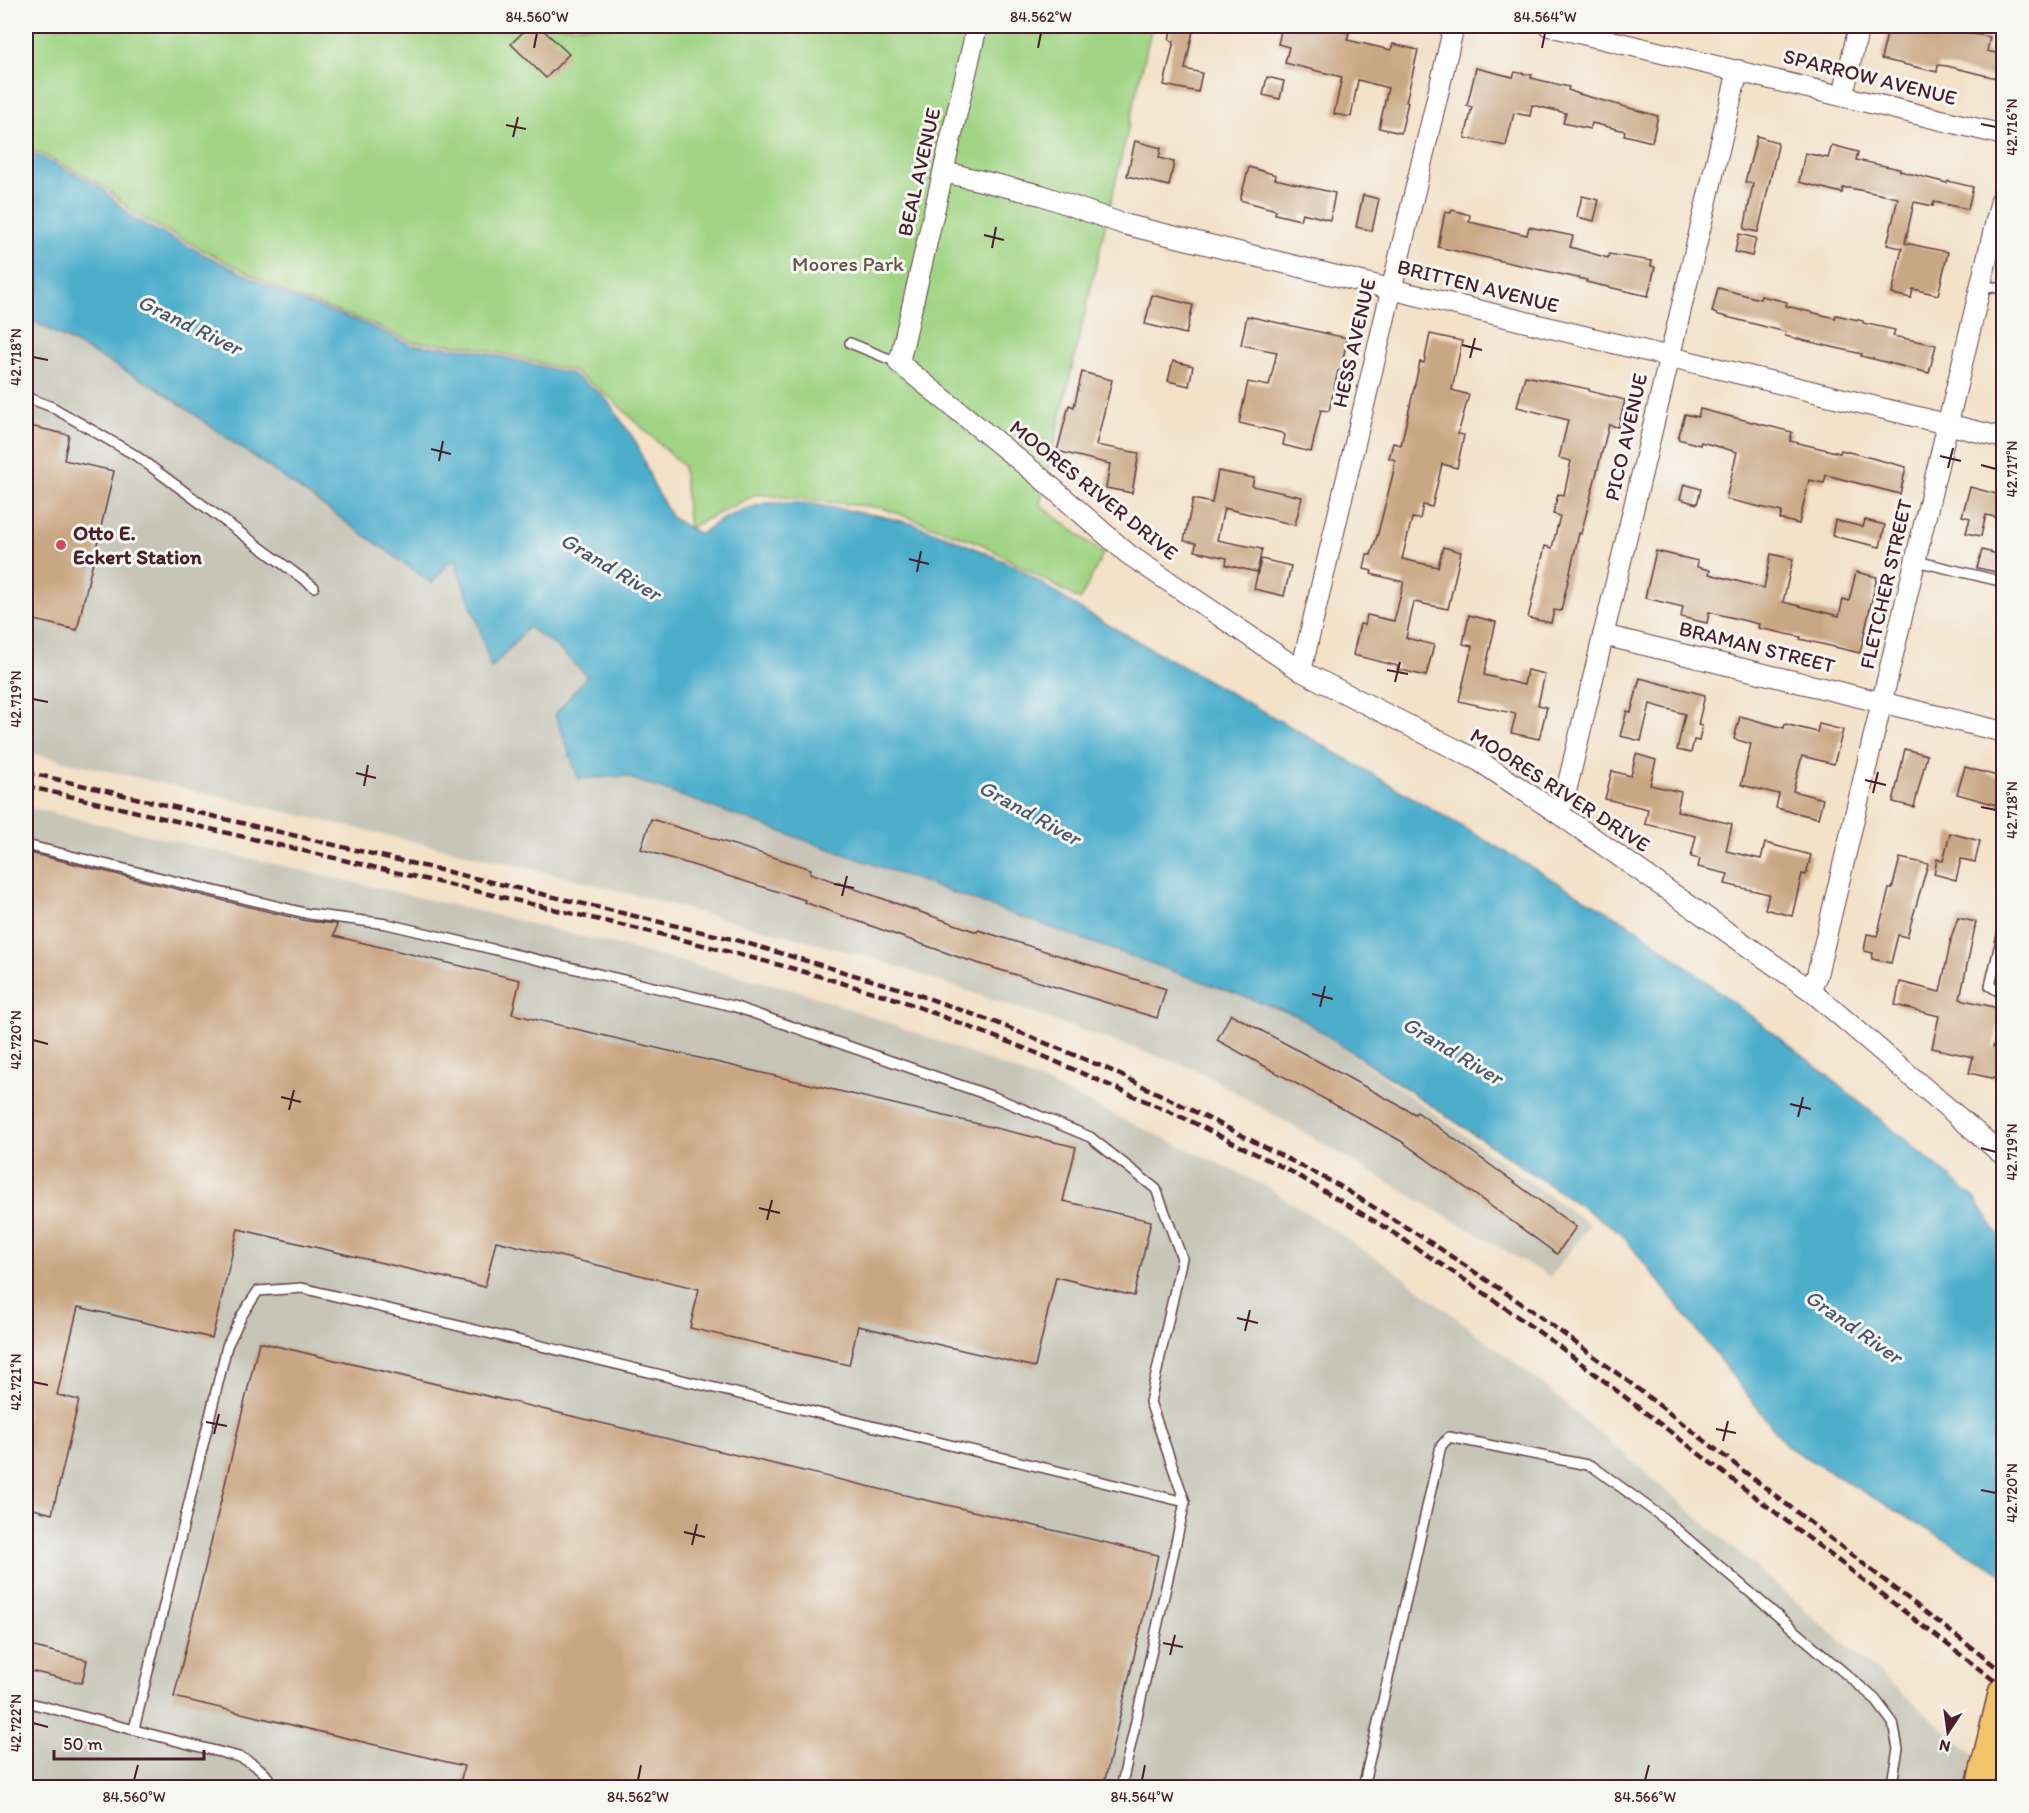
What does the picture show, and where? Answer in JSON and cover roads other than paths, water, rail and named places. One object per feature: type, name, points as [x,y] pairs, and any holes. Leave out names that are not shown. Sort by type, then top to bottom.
[{"type":"main road","points":[[1981,1788],[2004,1692]]},
{"type":"street","name":"BEAL AVENUE","points":[[899,363],[977,26]]},
{"type":"street","name":"HESS AVENUE","points":[[1301,671],[1454,26]]},
{"type":"street","name":"SPARROW AVENUE","points":[[1549,26],[1604,32],[1738,70],[2004,135]]},
{"type":"street","points":[[1843,95],[1859,26]]},
{"type":"street","name":"PICO AVENUE","points":[[1559,814],[1738,70]]},
{"type":"street","name":"BRITTEN AVENUE","points":[[944,172],[1041,195],[1123,224],[2004,438]]},
{"type":"street","name":"FLETCHER STREET","points":[[1810,990],[1817,975],[1883,702],[2004,187]]},
{"type":"street","name":"MOORES RIVER DRIVE","points":[[899,363],[1040,477],[1128,554],[1301,671],[1479,761],[1559,814],[1810,990],[2004,1156]]},
{"type":"street","name":"BRAMAN STREET","points":[[1603,635],[2004,732]]},
{"type":"lane","points":[[1981,284],[2004,290]]},
{"type":"lane","points":[[850,343],[899,363]]},
{"type":"lane","points":[[26,397],[52,407],[135,455],[314,587]]},
{"type":"lane","points":[[1916,561],[2004,582]]},
{"type":"lane","points":[[26,845],[309,914],[387,924],[733,1006],[994,1096],[1090,1137],[1156,1189],[1182,1258],[1150,1402],[1185,1502],[1121,1788]]},
{"type":"lane","points":[[2004,927],[1990,986],[2004,995]]},
{"type":"lane","points":[[134,1729],[227,1346],[242,1315],[258,1291],[302,1288],[1185,1502]]},
{"type":"lane","points":[[1363,1788],[1441,1446],[1449,1437],[1592,1466],[1662,1517],[1875,1699],[1893,1723],[1898,1749],[1891,1788]]},
{"type":"lane","points":[[26,1702],[248,1761],[264,1772],[275,1788]]},
{"type":"water","name":"Grand River","points":[[26,150],[99,186],[136,220],[292,298],[363,323],[412,345],[470,349],[572,374],[604,396],[636,442],[654,486],[672,518],[700,534],[719,521],[742,510],[766,503],[805,503],[913,524],[1017,567],[1080,609],[1307,736],[1639,930],[1816,1066],[1975,1198],[2003,1243],[2003,1574],[1788,1447],[1621,1233],[1296,1015],[625,776],[579,779],[555,715],[587,676],[557,647],[528,627],[491,669],[478,624],[453,558],[432,583],[157,388],[26,317]]},
{"type":"railway","points":[[26,772],[736,940],[908,991],[997,1023],[1108,1069],[1338,1185],[1436,1246],[1531,1310],[1629,1382],[2004,1673]]},
{"type":"railway","points":[[26,786],[660,934],[791,968],[900,1000],[1034,1052],[1186,1119],[1292,1172],[1386,1228],[1477,1288],[1556,1344],[2004,1688]]},
{"type":"place","name":"Otto E. Eckert Station","points":[[61,545]]},
{"type":"park label","name":"Moores Park","points":[[848,264]]}]
